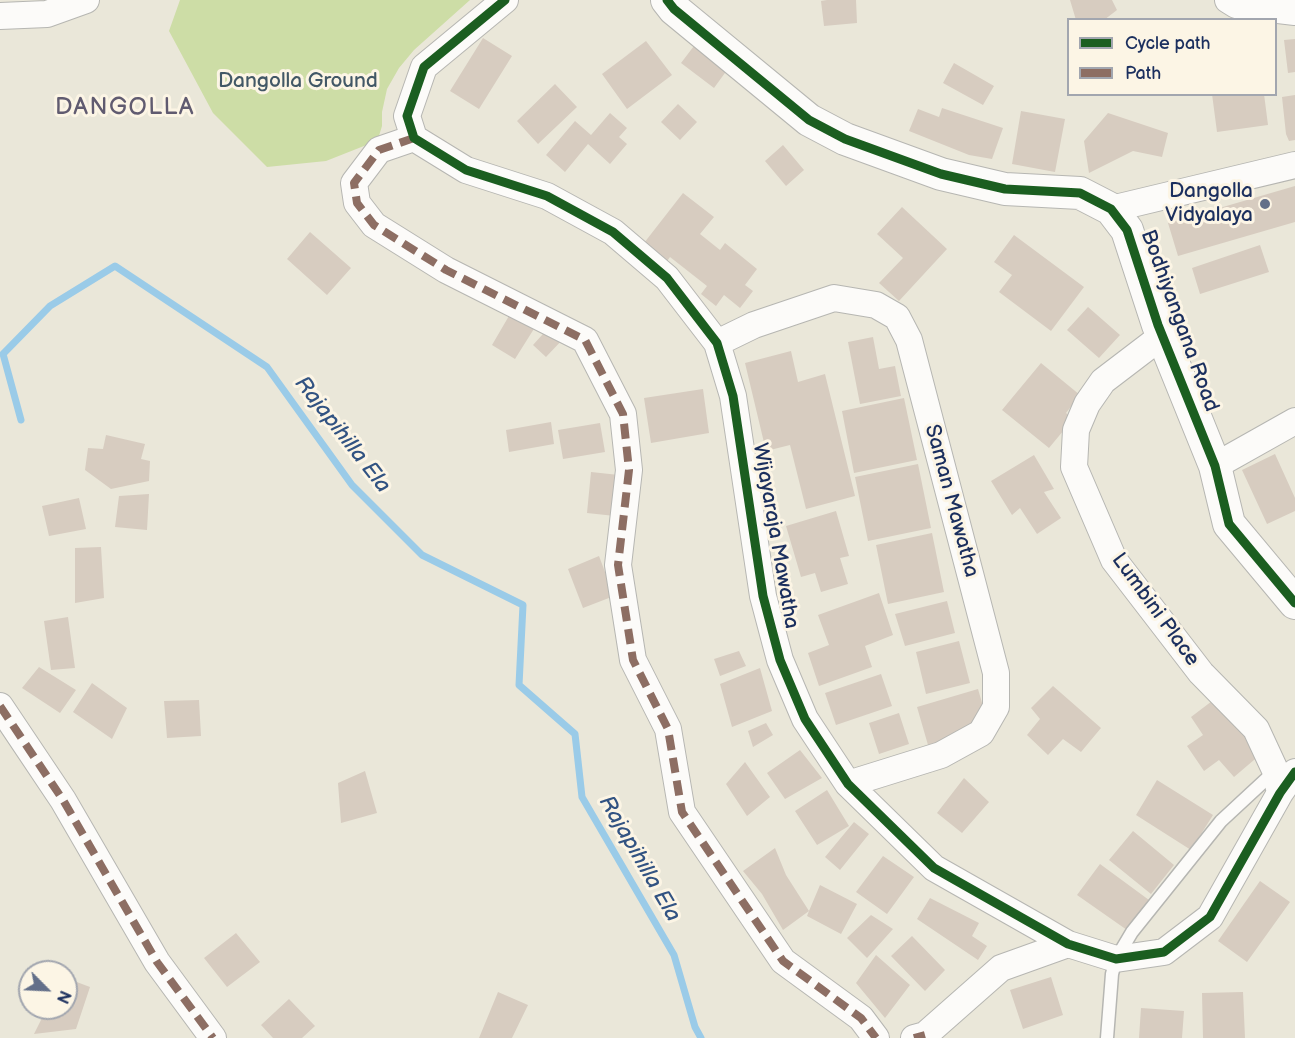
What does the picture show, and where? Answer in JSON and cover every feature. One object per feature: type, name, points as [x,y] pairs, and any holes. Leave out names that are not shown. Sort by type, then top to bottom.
[{"type":"street","points":[[0,16],[47,14],[86,0]]},
{"type":"street","points":[[505,0],[424,67],[407,116],[414,138],[379,150],[354,183],[357,202],[374,225],[446,270],[585,340],[622,414],[629,470],[618,565],[633,660],[668,729],[682,812],[783,961],[861,1018],[876,1038]]},
{"type":"street","name":"Bodhiyangana Road","points":[[667,0],[674,9],[809,120],[845,139],[941,174],[1005,189],[1080,193],[1111,209],[1127,230],[1162,336],[1215,466],[1229,524],[1295,603]]},
{"type":"street","points":[[1228,0],[1236,5],[1295,12]]},
{"type":"street","name":"Wijayaraja Mawatha","points":[[414,138],[466,170],[547,196],[613,232],[667,278],[717,343],[733,396],[763,596],[780,660],[805,719],[848,784],[934,867],[1068,944],[1116,958],[1164,952],[1210,917],[1284,779]]},
{"type":"street","points":[[1111,209],[1295,165]]},
{"type":"street","name":"Saman Mawatha","points":[[717,343],[754,325],[834,298],[876,305],[897,317],[909,340],[996,673],[996,707],[981,733],[941,755],[848,784]]},
{"type":"street","name":"Lumbini Place","points":[[1162,336],[1102,381],[1087,404],[1076,430],[1074,467],[1114,560],[1201,673],[1256,729],[1284,779]]},
{"type":"street","points":[[1215,466],[1295,421]]},
{"type":"street","points":[[0,706],[63,800],[157,962],[213,1038]]},
{"type":"street","points":[[922,1037],[1001,968],[1068,944]]},
{"type":"lane","points":[[1107,1038],[1110,983],[1116,958],[1132,932],[1221,821],[1284,779]]},
{"type":"green space","name":"Dangolla Ground","points":[[180,0],[470,0],[414,50],[399,68],[387,89],[378,139],[326,161],[267,167],[213,113],[169,31]]},
{"type":"building","points":[[856,0],[857,23],[824,26],[821,1]]},
{"type":"building","points":[[1070,0],[1112,0],[1117,10],[1107,18],[1075,18]]},
{"type":"building","points":[[483,38],[512,56],[479,109],[450,91]]},
{"type":"building","points":[[1295,39],[1295,72],[1288,73],[1284,40]]},
{"type":"building","points":[[646,41],[672,75],[627,109],[602,74]]},
{"type":"building","points":[[697,42],[730,66],[714,88],[681,63]]},
{"type":"building","points":[[954,63],[994,86],[983,105],[943,83]]},
{"type":"building","points":[[555,84],[577,107],[538,144],[517,121]]},
{"type":"building","points":[[1295,95],[1295,140],[1289,141],[1286,134],[1282,97]]},
{"type":"building","points":[[1212,96],[1264,96],[1268,125],[1217,132]]},
{"type":"building","points":[[678,104],[697,122],[680,140],[661,122]]},
{"type":"building","points":[[942,108],[1003,128],[992,159],[969,155],[909,131],[918,109],[939,117]]},
{"type":"building","points":[[1021,111],[1065,119],[1055,172],[1012,164]]},
{"type":"building","points":[[610,113],[627,128],[619,137],[627,144],[610,164],[588,144],[565,172],[546,155],[575,121],[591,135]]},
{"type":"building","points":[[1108,113],[1168,133],[1162,157],[1133,151],[1089,173],[1084,141]]},
{"type":"building","points":[[783,145],[804,170],[786,186],[765,161]]},
{"type":"building","name":"Dangolla Vidyalaya","points":[[1295,186],[1295,222],[1178,256],[1168,223]]},
{"type":"building","points":[[683,193],[714,217],[700,234],[720,250],[725,243],[757,269],[745,285],[753,291],[740,308],[724,295],[716,306],[701,294],[707,286],[670,257],[661,270],[637,252]]},
{"type":"building","points":[[902,207],[947,249],[899,301],[879,283],[903,258],[877,234]]},
{"type":"building","points":[[310,232],[351,268],[327,295],[287,259]]},
{"type":"building","points":[[1014,235],[1084,287],[1051,331],[999,292],[1012,275],[994,262]]},
{"type":"building","points":[[1260,245],[1269,272],[1200,294],[1192,268]]},
{"type":"building","points":[[1088,307],[1120,335],[1099,358],[1067,330]]},
{"type":"building","points":[[513,309],[537,324],[515,359],[492,345]]},
{"type":"building","points":[[551,325],[564,338],[546,357],[533,345]]},
{"type":"building","points":[[873,337],[879,369],[895,366],[901,396],[860,404],[848,342]]},
{"type":"building","points":[[791,351],[798,382],[825,374],[855,496],[806,509],[790,445],[766,451],[745,363]]},
{"type":"building","points":[[1041,363],[1080,395],[1066,413],[1073,419],[1049,448],[1002,410]]},
{"type":"building","points":[[703,389],[709,433],[651,443],[644,398]]},
{"type":"building","points":[[904,398],[917,460],[854,473],[842,411]]},
{"type":"building","points":[[551,422],[554,444],[509,452],[506,430]]},
{"type":"building","points":[[600,423],[605,452],[563,459],[558,430]]},
{"type":"building","points":[[106,435],[145,444],[141,459],[150,461],[149,481],[111,489],[85,470],[88,448],[103,449]]},
{"type":"building","points":[[1275,454],[1295,498],[1295,511],[1267,524],[1242,470]]},
{"type":"building","points":[[1034,455],[1054,489],[1044,492],[1061,518],[1037,534],[1020,508],[1012,515],[991,481]]},
{"type":"building","points":[[918,464],[931,528],[868,541],[855,477]]},
{"type":"building","points":[[591,472],[619,475],[615,516],[587,513]]},
{"type":"building","points":[[149,494],[147,530],[115,527],[119,496]]},
{"type":"building","points":[[79,498],[86,529],[49,536],[42,506]]},
{"type":"building","points":[[836,511],[849,556],[840,558],[848,584],[821,592],[815,573],[801,577],[786,526]]},
{"type":"building","points":[[932,533],[944,592],[888,604],[876,545]]},
{"type":"building","points":[[101,547],[104,598],[75,603],[75,548]]},
{"type":"building","points":[[599,556],[614,596],[583,608],[568,569]]},
{"type":"building","points":[[879,593],[893,635],[865,646],[872,667],[819,686],[808,653],[829,645],[818,615]]},
{"type":"building","points":[[947,601],[955,633],[905,646],[895,614]]},
{"type":"building","points":[[68,617],[75,668],[51,670],[44,621]]},
{"type":"building","points":[[959,641],[970,683],[926,694],[916,652]]},
{"type":"building","points":[[739,651],[746,666],[720,676],[714,659]]},
{"type":"building","points":[[39,667],[76,690],[60,713],[22,688]]},
{"type":"building","points":[[760,668],[772,711],[732,727],[720,684]]},
{"type":"building","points":[[881,674],[892,706],[836,725],[825,693]]},
{"type":"building","points":[[92,683],[127,708],[112,739],[73,712]]},
{"type":"building","points":[[1053,686],[1101,728],[1081,752],[1063,739],[1048,755],[1027,735],[1040,719],[1031,708]]},
{"type":"building","points":[[978,689],[985,713],[976,715],[980,729],[928,745],[917,707]]},
{"type":"building","points":[[1216,698],[1261,754],[1234,777],[1219,760],[1204,771],[1187,746],[1203,735],[1191,717]]},
{"type":"building","points":[[199,700],[201,736],[167,738],[164,701]]},
{"type":"building","points":[[899,713],[909,744],[879,754],[869,723]]},
{"type":"building","points":[[766,723],[773,735],[753,747],[748,731]]},
{"type":"building","points":[[800,750],[822,778],[785,799],[767,773]]},
{"type":"building","points":[[745,762],[770,797],[747,816],[726,784]]},
{"type":"building","points":[[365,771],[377,813],[341,823],[338,783]]},
{"type":"building","points":[[964,778],[989,802],[962,833],[937,813]]},
{"type":"building","points":[[1157,780],[1213,815],[1191,850],[1136,815]]},
{"type":"building","points":[[827,790],[849,826],[817,845],[795,811]]},
{"type":"building","points":[[854,822],[869,834],[840,870],[825,857]]},
{"type":"building","points":[[1133,831],[1174,865],[1151,894],[1109,860]]},
{"type":"building","points":[[775,848],[786,875],[809,911],[783,930],[762,894],[743,871]]},
{"type":"building","points":[[883,856],[914,877],[887,914],[856,892]]},
{"type":"building","points":[[1100,864],[1149,900],[1127,930],[1077,895]]},
{"type":"building","points":[[1260,881],[1290,902],[1247,962],[1218,941]]},
{"type":"building","points":[[820,885],[857,904],[841,934],[807,916]]},
{"type":"building","points":[[930,898],[979,923],[972,936],[987,946],[978,960],[917,919]]},
{"type":"building","points":[[871,915],[893,929],[867,958],[847,938]]},
{"type":"building","points":[[236,933],[260,962],[227,987],[204,958]]},
{"type":"building","points":[[912,936],[945,970],[925,991],[891,956]]},
{"type":"building","points":[[876,955],[910,985],[885,1018],[856,983]]},
{"type":"building","points":[[1051,977],[1063,1015],[1023,1029],[1010,990]]},
{"type":"building","points":[[78,982],[90,987],[76,1029],[34,1034],[41,1020],[78,1020]]},
{"type":"building","points":[[498,992],[528,1005],[512,1038],[479,1038]]},
{"type":"building","points":[[1243,992],[1245,1038],[1203,1038],[1202,993]]},
{"type":"building","points":[[289,999],[315,1026],[302,1038],[273,1038],[261,1025]]},
{"type":"building","points":[[1141,1008],[1184,1011],[1182,1038],[1139,1038]]},
{"type":"waterway","name":"Rajapihilla Ela","points":[[21,420],[3,354],[50,306],[115,266],[267,367],[352,485],[422,555],[523,605],[519,685],[575,734],[582,797],[674,955],[695,1027],[701,1038]]},
{"type":"marked path","points":[[414,138],[379,150],[354,183],[357,203],[374,225],[446,270],[585,340],[623,414],[629,470],[618,565],[633,660],[668,729],[682,812],[783,961],[861,1018],[876,1038]]},
{"type":"marked path","points":[[0,706],[63,800],[157,962],[213,1038]]},
{"type":"marked path","points":[[914,1038],[925,1035]]},
{"type":"cycle path","points":[[505,0],[424,67],[407,116],[414,138],[466,170],[547,196],[613,232],[667,278],[717,343],[733,396],[763,596],[780,660],[805,719],[848,784],[934,868],[1068,944],[1116,959],[1164,952],[1210,917],[1280,793],[1295,772]]},
{"type":"cycle path","points":[[667,0],[674,9],[809,120],[845,139],[941,174],[1005,189],[1080,193],[1111,209],[1127,230],[1158,325],[1215,466],[1229,524],[1295,603]]},
{"type":"place","name":"Dangolla Vidyalaya","points":[[1265,204]]},
{"type":"district","name":"DANGOLLA","points":[[125,108]]}]
